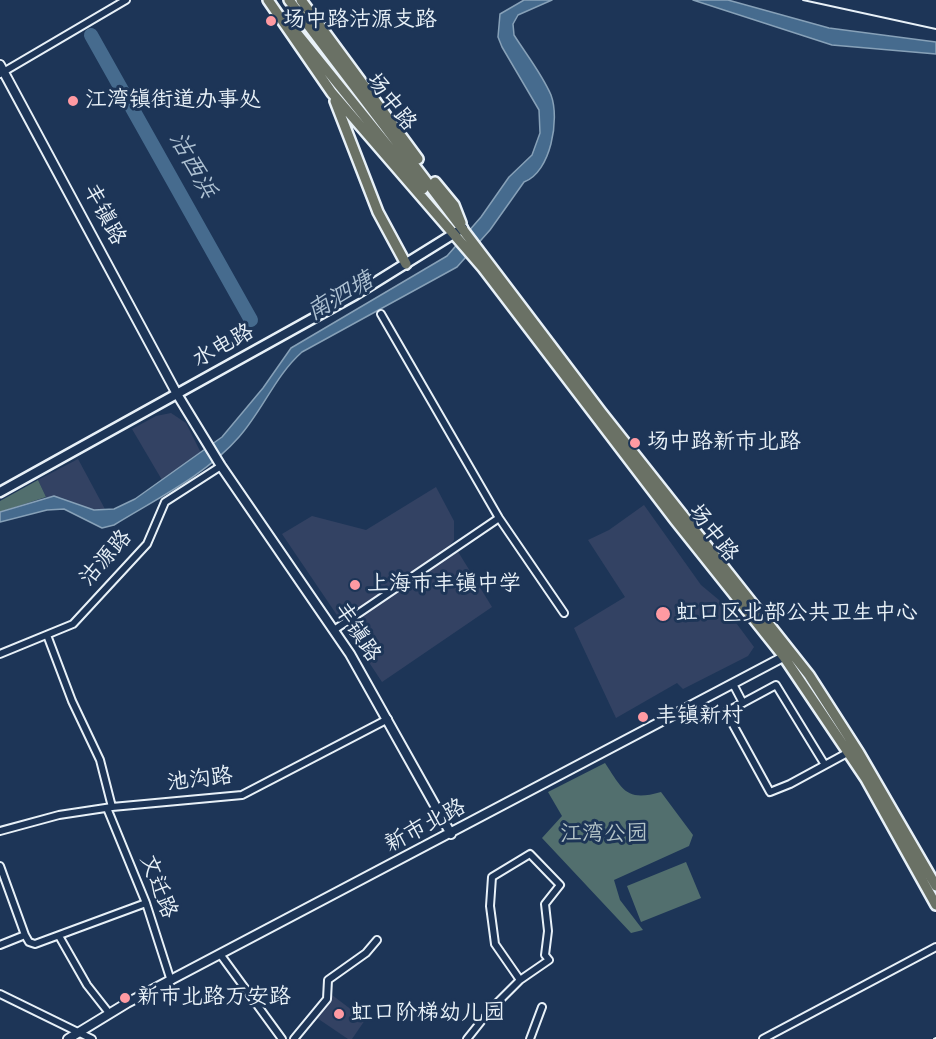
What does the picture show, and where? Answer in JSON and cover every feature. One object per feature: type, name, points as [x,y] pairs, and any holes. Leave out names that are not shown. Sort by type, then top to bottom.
[{"type":"main road","name":"场中路","points":[[268,0],[332,93],[462,244],[486,265]]},
{"type":"main road","name":"场中路","points":[[275,0],[300,37],[424,191],[430,206]]},
{"type":"main road","name":"场中路","points":[[289,0],[308,28],[463,228],[486,265],[788,655],[859,753],[936,886]]},
{"type":"main road","name":"场中路","points":[[301,0],[424,168],[454,205],[463,228]]},
{"type":"main road","points":[[332,93],[378,212],[406,264]]},
{"type":"main road","name":"水电路","points":[[0,492],[355,295],[463,228]]},
{"type":"main road","name":"场中路","points":[[788,655],[849,752],[936,905]]},
{"type":"street","points":[[1,70],[126,0]]},
{"type":"street","name":"丰镇路","points":[[1,70],[177,394],[208,446],[334,630],[388,719],[451,834]]},
{"type":"street","points":[[381,314],[499,518],[564,613]]},
{"type":"street","name":"沽源路","points":[[0,654],[73,624],[147,544],[165,502],[220,464]]},
{"type":"street","points":[[334,630],[499,518]]},
{"type":"street","name":"文迁路","points":[[47,634],[72,701],[100,760],[109,807],[146,903],[171,981]]},
{"type":"street","name":"新市北路","points":[[68,1039],[109,1013],[788,655]]},
{"type":"street","points":[[734,684],[743,703]]},
{"type":"street","points":[[825,765],[776,685],[726,712],[770,792],[790,784],[849,752]]},
{"type":"street","name":"池沟路","points":[[0,831],[34,820],[109,807],[242,795],[388,719]]},
{"type":"street","points":[[467,1039],[491,1009],[520,980],[549,960],[545,955],[548,931],[545,904],[560,885],[531,854],[492,876],[490,906],[495,944],[520,980]]},
{"type":"street","points":[[0,866],[25,935],[29,942],[35,944],[146,903]]},
{"type":"street","points":[[0,945],[25,935]]},
{"type":"street","points":[[59,936],[87,985],[109,1013]]},
{"type":"street","points":[[294,1039],[327,999],[328,980],[366,953],[377,940]]},
{"type":"street","points":[[763,1039],[936,947]]},
{"type":"street","points":[[220,954],[282,1039]]},
{"type":"street","points":[[0,994],[92,1039]]},
{"type":"street","points":[[530,1039],[542,1007]]},
{"type":"shaded area","points":[[524,0],[552,0],[518,15],[513,24],[514,35],[539,72],[551,95],[554,105],[554,130],[551,144],[541,168],[524,182],[490,230],[457,267],[302,352],[284,372],[247,427],[226,451],[196,475],[114,525],[102,528],[64,509],[47,510],[0,522],[0,512],[54,496],[94,510],[114,509],[135,499],[222,437],[263,388],[291,348],[447,256],[481,217],[509,177],[532,155],[540,133],[539,110],[498,37],[500,14]]},
{"type":"shaded area","points":[[693,0],[728,0],[829,28],[936,42],[936,54],[832,45]]},
{"type":"shaded area","points":[[171,413],[186,423],[201,453],[162,480],[132,429],[156,416]]},
{"type":"shaded area","points":[[78,459],[106,511],[94,510],[60,497],[46,497],[38,480]]},
{"type":"shaded area","name":"上海市丰镇中学","points":[[436,487],[454,521],[454,540],[446,550],[341,621],[282,534],[312,516],[366,530]]},
{"type":"shaded area","name":"虹口区北部公共卫生中心","points":[[644,505],[701,585],[719,600],[754,647],[748,656],[683,689],[677,683],[616,718],[574,628],[625,597],[588,540],[609,530]]},
{"type":"shaded area","points":[[457,550],[492,607],[382,682],[345,626]]},
{"type":"shaded area","name":"虹口阶梯幼儿园","points":[[332,995],[365,1020],[352,1039],[348,1039],[317,1018]]},
{"type":"green space","points":[[38,480],[46,497],[0,512],[0,501]]},
{"type":"green space","name":"江湾公园","points":[[605,763],[621,787],[627,791],[640,795],[661,792],[693,835],[689,846],[614,880],[620,900],[643,930],[631,933],[542,838],[562,816],[548,792]]},
{"type":"green space","points":[[686,862],[701,898],[641,922],[627,886]]},
{"type":"waterway","name":"沽西浜","points":[[91,35],[251,320]]},
{"type":"railway","points":[[803,0],[936,29]]},
{"type":"place","name":"场中路沽源支路","points":[[271,21]]},
{"type":"place","name":"江湾镇街道办事处","points":[[73,101]]},
{"type":"place","name":"场中路新市北路","points":[[635,443]]},
{"type":"place","name":"上海市丰镇中学","points":[[355,585]]},
{"type":"place","name":"虹口区北部公共卫生中心","points":[[663,614]]},
{"type":"place","name":"丰镇新村","points":[[643,717]]},
{"type":"place","name":"新市北路万安路","points":[[125,998]]},
{"type":"place","name":"虹口阶梯幼儿园","points":[[339,1014]]},
{"type":"water label","name":"南泗塘","points":[[341,298]]}]
